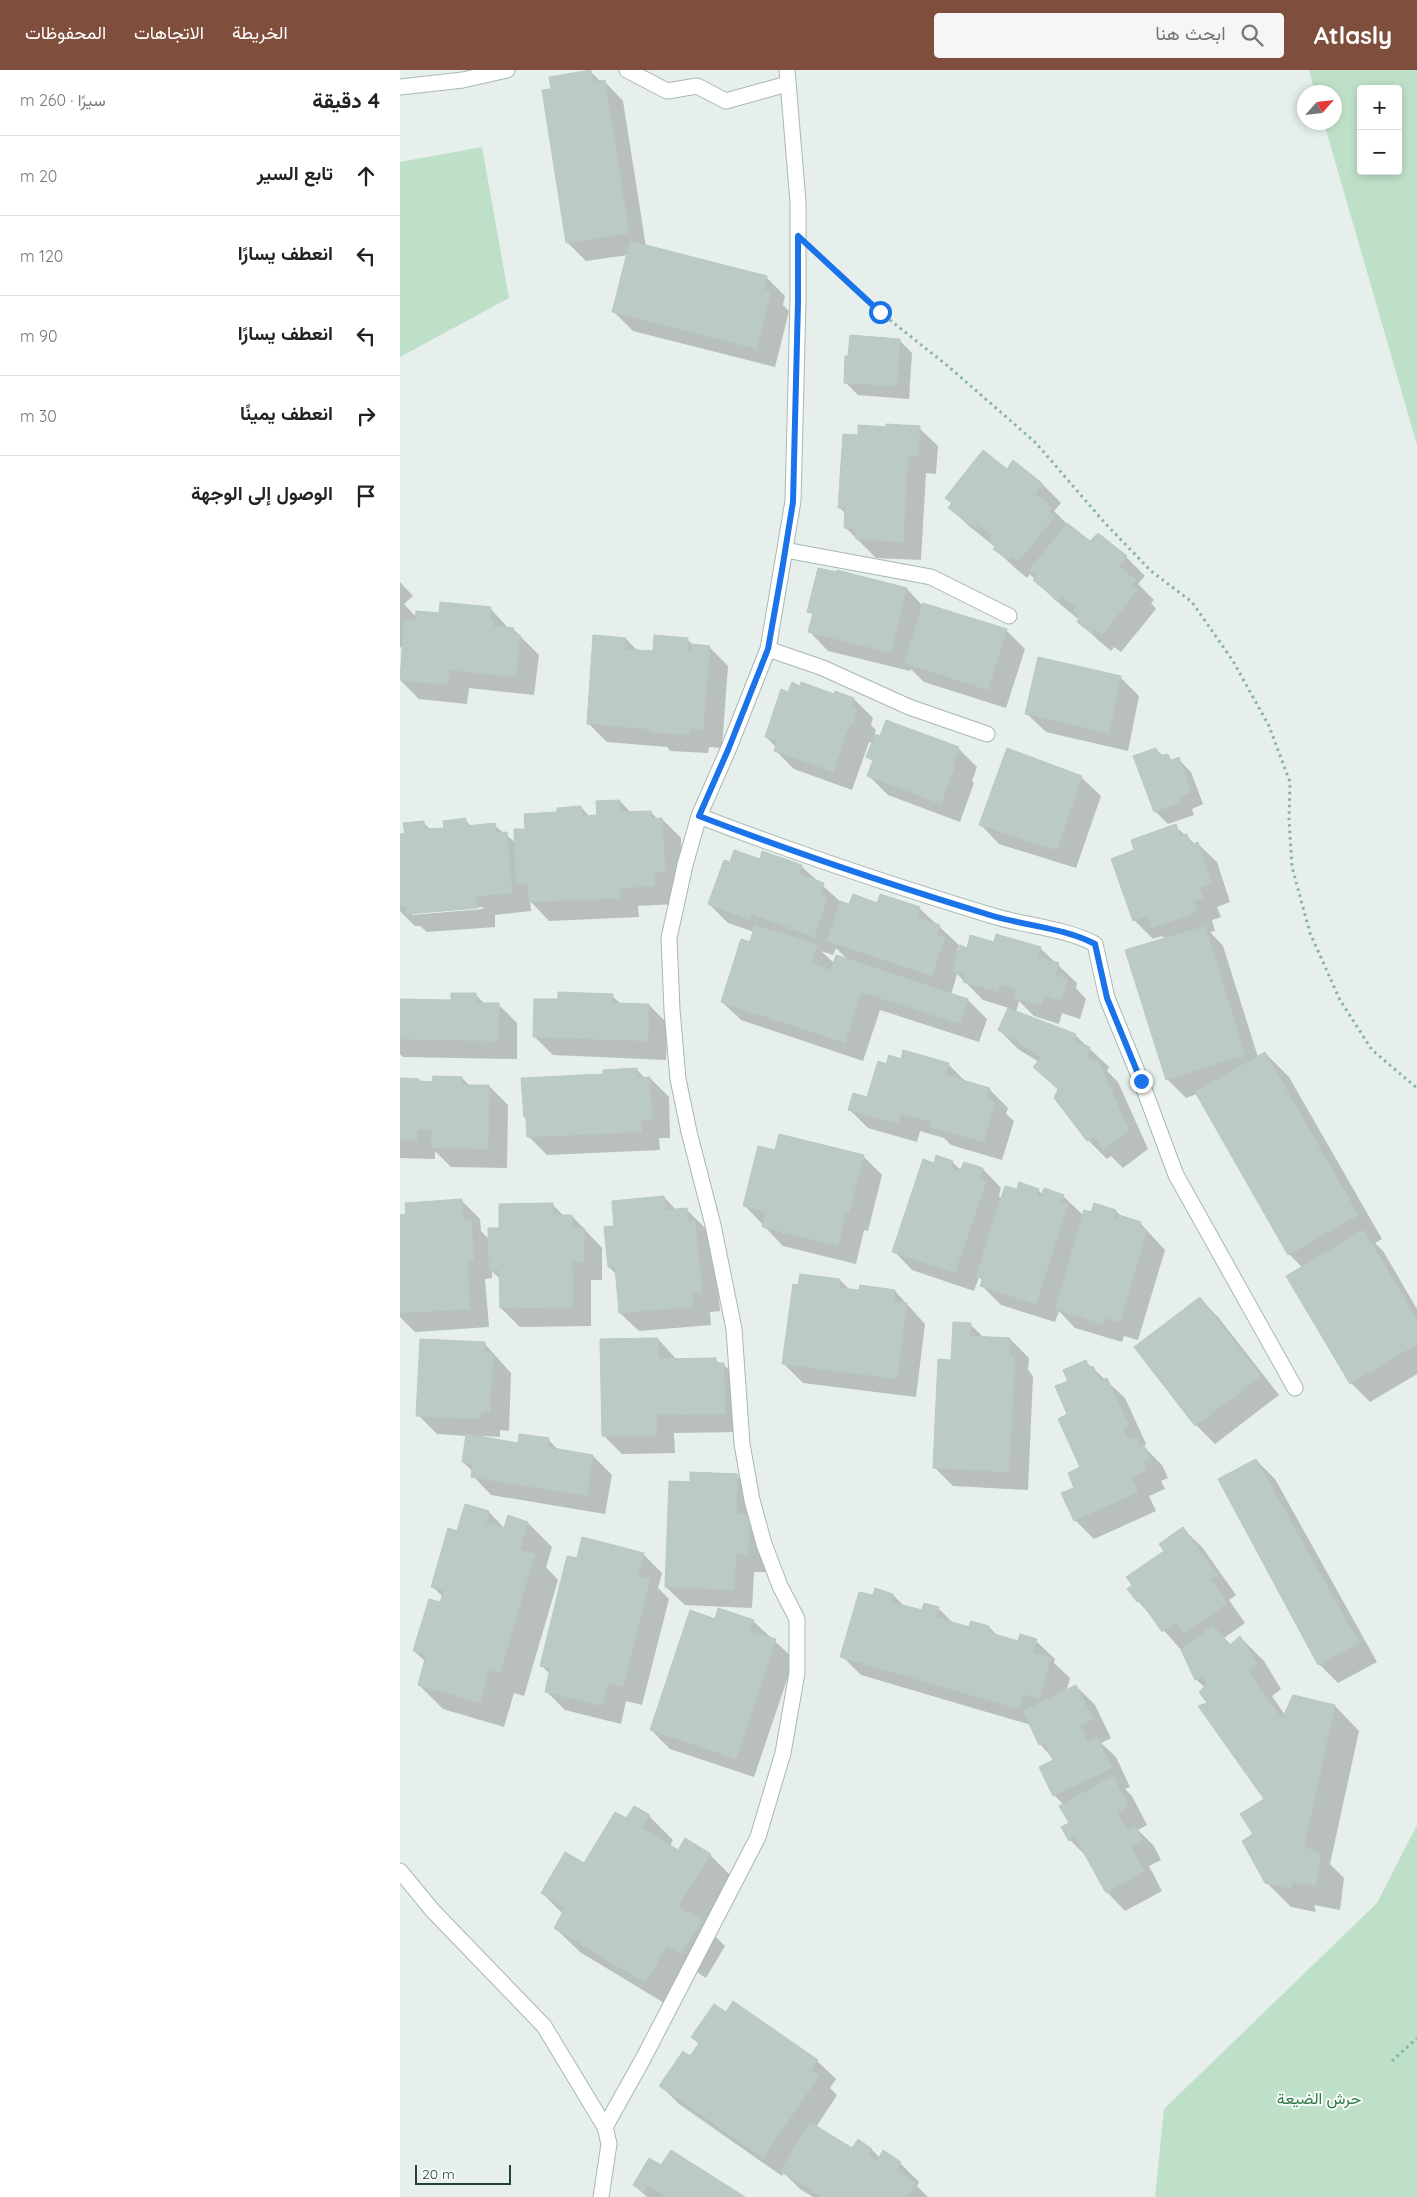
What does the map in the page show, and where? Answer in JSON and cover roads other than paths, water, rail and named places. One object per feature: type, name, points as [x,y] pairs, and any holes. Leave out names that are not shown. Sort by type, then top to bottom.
[{"type":"street","points":[[400,87],[463,80],[507,70]]},
{"type":"street","points":[[605,2127],[643,2059],[758,1837],[783,1753],[797,1673],[797,1619],[780,1586],[764,1544],[752,1500],[742,1444],[734,1329],[713,1225],[689,1132],[678,1079],[672,1010],[669,938],[685,865],[699,816],[728,750],[768,649],[793,502],[798,301],[798,202],[787,77],[726,101],[697,86],[667,91],[627,70]]},
{"type":"street","points":[[785,550],[931,577],[1009,616]]},
{"type":"street","points":[[768,649],[824,668],[909,707],[987,734]]},
{"type":"street","points":[[699,816],[771,844],[985,914],[1042,929],[1080,936],[1095,944],[1107,998],[1141,1081],[1176,1175],[1295,1388]]},
{"type":"street","points":[[400,1871],[433,1911],[544,2026],[605,2127],[609,2144],[601,2197]]},
{"type":"park label","name":"حرش الضيعة","points":[[1319,2098]]}]
